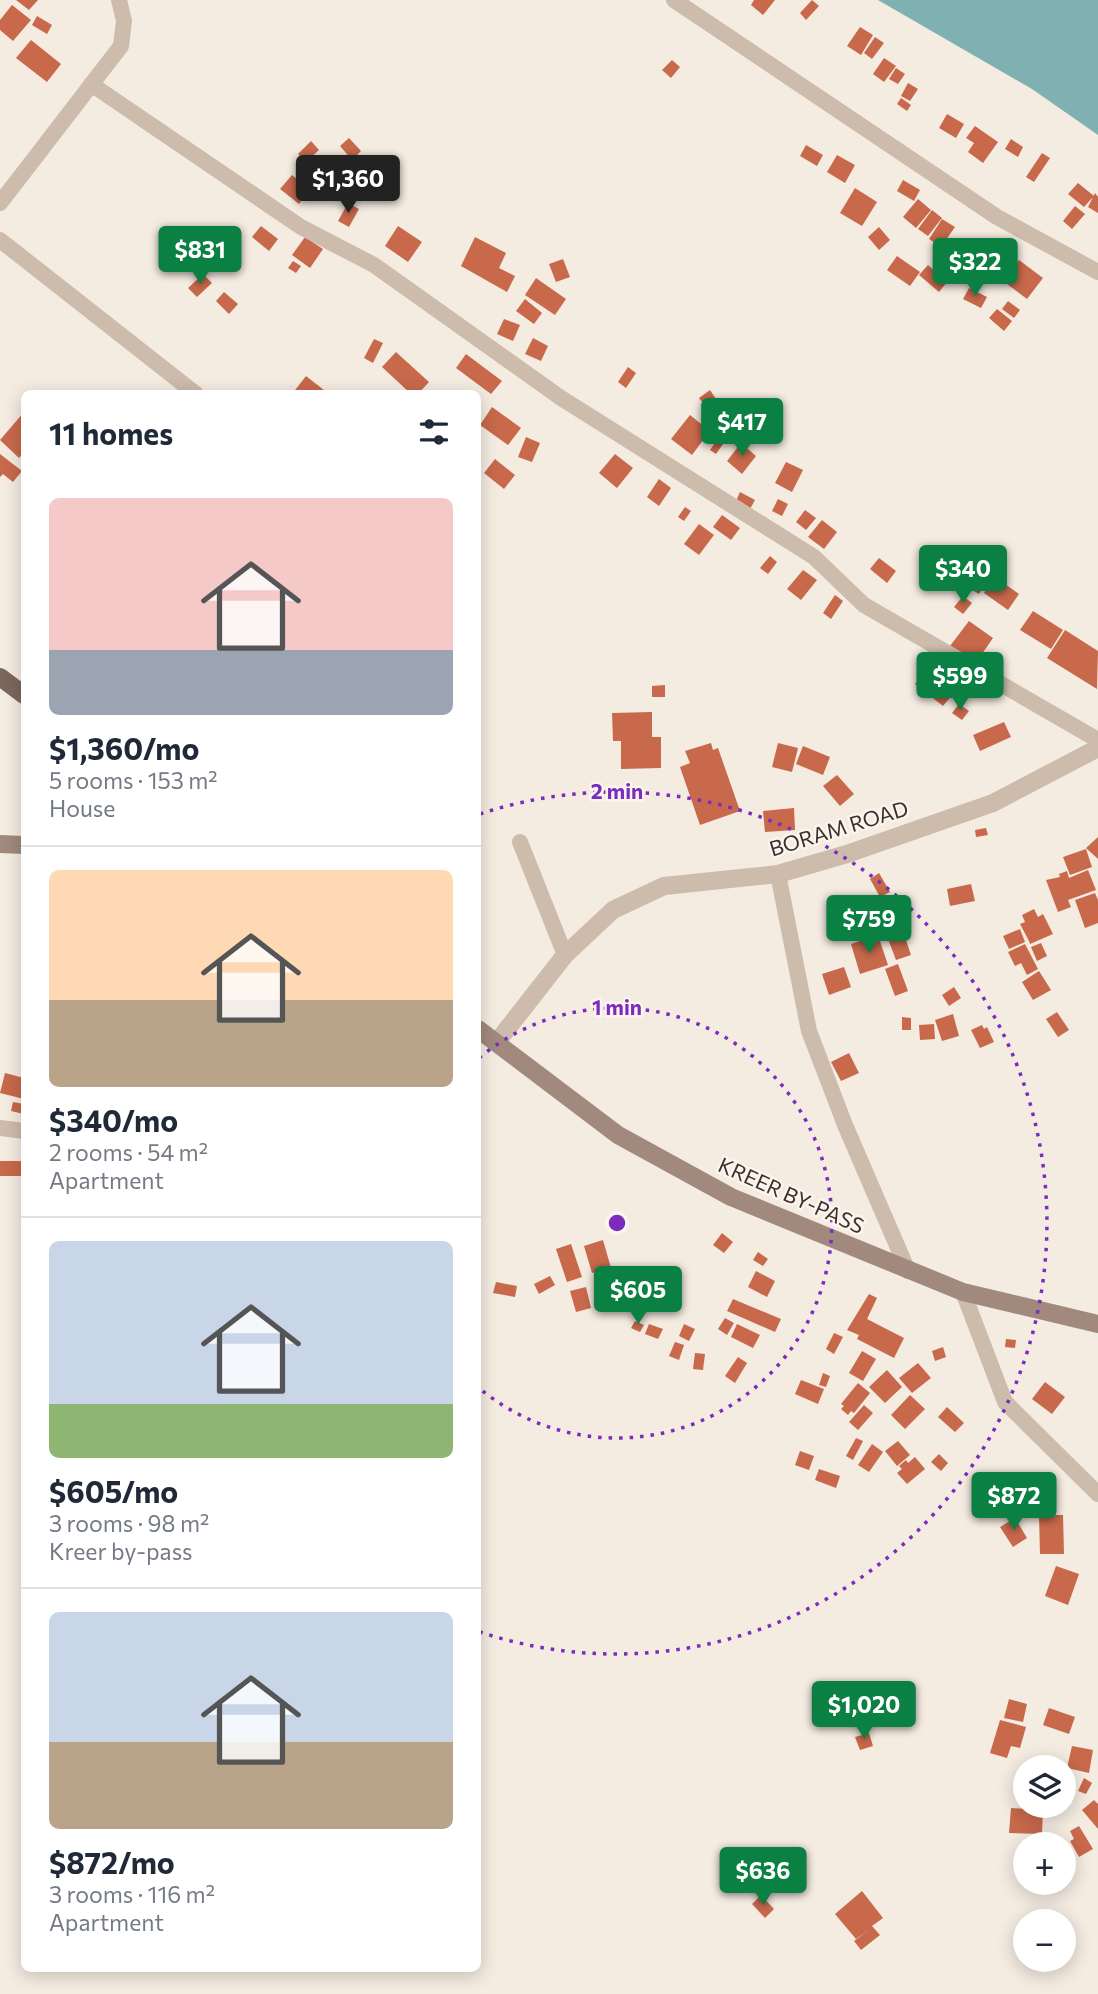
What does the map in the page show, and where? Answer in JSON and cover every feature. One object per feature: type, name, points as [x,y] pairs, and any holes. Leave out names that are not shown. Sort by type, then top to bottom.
[{"type":"main road","points":[[0,677],[21,693]]},
{"type":"main road","points":[[0,844],[21,845]]},
{"type":"main road","points":[[481,1031],[497,1042]]},
{"type":"main road","name":"KREER BY-PASS","points":[[497,1042],[618,1135],[731,1197],[963,1292],[1098,1324]]},
{"type":"street","points":[[0,203],[121,46],[124,21],[119,0]]},
{"type":"street","points":[[674,0],[997,217],[1098,272]]},
{"type":"street","points":[[91,84],[301,228],[374,265],[561,398],[814,556],[864,605],[1098,740]]},
{"type":"street","points":[[0,240],[191,390]]},
{"type":"street","name":"BORAM ROAD","points":[[497,1042],[565,955],[613,910],[664,886],[778,874],[847,855],[993,803],[1098,748]]},
{"type":"street","points":[[520,842],[565,955]]},
{"type":"street","points":[[778,874],[809,1031],[845,1125],[908,1271]]},
{"type":"street","points":[[0,1128],[21,1131]]},
{"type":"street","points":[[963,1292],[1006,1402],[1098,1494]]},
{"type":"water","points":[[878,0],[1098,0],[1098,135],[1032,89]]},
{"type":"building","points":[[16,0],[38,0],[29,10]]},
{"type":"building","points":[[754,0],[775,0],[763,15],[751,5]]},
{"type":"building","points":[[812,0],[819,6],[806,20],[800,13]]},
{"type":"building","points":[[12,5],[31,20],[13,41],[0,30],[0,20]]},
{"type":"building","points":[[37,16],[52,25],[47,34],[32,25]]},
{"type":"building","points":[[860,27],[873,35],[861,55],[847,46]]},
{"type":"building","points":[[875,37],[884,43],[872,59],[864,53]]},
{"type":"building","points":[[31,40],[61,64],[47,82],[16,58]]},
{"type":"building","points":[[884,58],[896,66],[884,82],[873,74]]},
{"type":"building","points":[[672,60],[680,67],[671,78],[662,70]]},
{"type":"building","points":[[896,68],[905,74],[898,84],[889,79]]},
{"type":"building","points":[[908,83],[918,89],[910,101],[901,96]]},
{"type":"building","points":[[901,98],[911,105],[907,111],[897,104]]},
{"type":"building","points":[[947,114],[964,124],[956,138],[939,128]]},
{"type":"building","points":[[975,126],[998,142],[983,163],[968,152],[974,143],[966,138]]},
{"type":"building","points":[[349,138],[361,151],[352,160],[340,146]]},
{"type":"building","points":[[1011,139],[1023,147],[1018,157],[1005,149]]},
{"type":"building","points":[[311,141],[319,150],[306,162],[298,154]]},
{"type":"building","points":[[806,145],[823,155],[817,166],[800,156]]},
{"type":"building","points":[[1042,153],[1050,158],[1034,182],[1026,177]]},
{"type":"building","points":[[837,155],[855,165],[845,183],[827,172]]},
{"type":"building","points":[[360,161],[380,177],[364,196],[344,180]]},
{"type":"building","points":[[292,175],[310,190],[299,204],[280,189]]},
{"type":"building","points":[[903,180],[920,190],[914,201],[897,191]]},
{"type":"building","points":[[1078,183],[1094,196],[1084,207],[1068,194]]},
{"type":"building","points":[[855,188],[877,202],[862,226],[840,213]]},
{"type":"building","points":[[1095,193],[1098,197],[1098,213],[1088,207]]},
{"type":"building","points":[[918,199],[931,210],[916,228],[903,217]]},
{"type":"building","points":[[348,203],[359,209],[349,227],[338,221]]},
{"type":"building","points":[[1075,206],[1085,214],[1072,229],[1063,221]]},
{"type":"building","points":[[932,210],[942,218],[928,236],[918,229]]},
{"type":"building","points":[[942,219],[955,227],[941,247],[929,239]]},
{"type":"building","points":[[261,226],[278,239],[269,251],[252,237]]},
{"type":"building","points":[[398,226],[422,242],[408,262],[385,246]]},
{"type":"building","points":[[879,227],[890,240],[879,250],[868,237]]},
{"type":"building","points":[[305,237],[323,249],[310,268],[292,255]]},
{"type":"building","points":[[475,237],[506,253],[499,268],[515,276],[507,292],[461,266]]},
{"type":"building","points":[[948,255],[961,265],[954,274],[941,263]]},
{"type":"building","points":[[897,256],[920,272],[910,286],[887,270]]},
{"type":"building","points":[[563,259],[570,277],[556,282],[549,264]]},
{"type":"building","points":[[1019,260],[1043,278],[1027,299],[1003,281]]},
{"type":"building","points":[[293,261],[301,266],[296,273],[288,268]]},
{"type":"building","points":[[928,265],[947,282],[939,292],[919,275]]},
{"type":"building","points":[[203,274],[212,283],[197,297],[188,288]]},
{"type":"building","points":[[536,278],[566,299],[555,315],[525,295]]},
{"type":"building","points":[[969,288],[987,297],[981,308],[963,299]]},
{"type":"building","points":[[224,292],[238,304],[229,314],[216,301]]},
{"type":"building","points":[[525,299],[542,313],[534,324],[516,311]]},
{"type":"building","points":[[1008,301],[1020,310],[1014,318],[1002,309]]},
{"type":"building","points":[[997,309],[1012,321],[1004,331],[989,318]]},
{"type":"building","points":[[504,319],[520,325],[513,341],[497,334]]},
{"type":"building","points":[[533,338],[548,346],[541,361],[525,354]]},
{"type":"building","points":[[374,339],[383,343],[373,363],[364,358]]},
{"type":"building","points":[[396,352],[429,382],[422,390],[407,390],[382,367]]},
{"type":"building","points":[[466,354],[502,381],[491,394],[456,368]]},
{"type":"building","points":[[628,367],[636,373],[626,388],[618,382]]},
{"type":"building","points":[[306,376],[324,390],[295,390]]},
{"type":"building","points":[[710,390],[722,408],[712,415],[699,398]]},
{"type":"building","points":[[492,407],[521,428],[508,445],[481,424]]},
{"type":"building","points":[[690,415],[710,431],[692,455],[671,439]]},
{"type":"building","points":[[21,416],[19,458],[0,440]]},
{"type":"building","points":[[526,437],[540,443],[532,462],[518,457]]},
{"type":"building","points":[[717,440],[723,444],[716,454],[710,450]]},
{"type":"building","points":[[741,443],[756,456],[742,474],[727,461]]},
{"type":"building","points":[[0,454],[21,472],[13,482],[3,474],[0,477]]},
{"type":"building","points":[[615,454],[633,468],[617,488],[599,473]]},
{"type":"building","points":[[495,459],[515,475],[504,489],[484,473]]},
{"type":"building","points":[[786,462],[803,470],[792,492],[775,483]]},
{"type":"building","points":[[659,479],[671,488],[659,506],[647,497]]},
{"type":"building","points":[[740,492],[755,500],[750,509],[736,501]]},
{"type":"building","points":[[778,499],[788,504],[782,516],[772,511]]},
{"type":"building","points":[[685,507],[691,511],[684,521],[678,517]]},
{"type":"building","points":[[805,510],[816,518],[806,530],[796,522]]},
{"type":"building","points":[[722,515],[740,528],[731,540],[713,527]]},
{"type":"building","points":[[822,520],[837,532],[824,549],[808,537]]},
{"type":"building","points":[[699,524],[714,535],[699,555],[684,544]]},
{"type":"building","points":[[770,556],[777,562],[768,574],[760,568]]},
{"type":"building","points":[[879,558],[896,571],[887,583],[870,569]]},
{"type":"building","points":[[965,564],[989,577],[979,594],[956,580]]},
{"type":"building","points":[[803,570],[817,580],[801,600],[787,589]]},
{"type":"building","points":[[995,577],[1019,594],[1008,610],[984,593]]},
{"type":"building","points":[[835,595],[843,601],[831,619],[823,613]]},
{"type":"building","points":[[963,596],[972,603],[963,614],[954,607]]},
{"type":"building","points":[[1033,611],[1063,630],[1051,649],[1020,630]]},
{"type":"building","points":[[969,621],[993,638],[975,664],[950,646]]},
{"type":"building","points":[[1065,630],[1098,651],[1097,689],[1047,658]]},
{"type":"building","points":[[930,665],[958,688],[943,706],[915,684]]},
{"type":"building","points":[[665,685],[665,697],[652,697],[652,686]]},
{"type":"building","points":[[959,704],[969,711],[962,720],[952,713]]},
{"type":"building","points":[[652,712],[652,737],[661,737],[661,768],[621,769],[621,741],[613,741],[612,713]]},
{"type":"building","points":[[1004,722],[1011,737],[980,751],[973,735]]},
{"type":"building","points":[[711,743],[713,750],[718,748],[740,811],[700,825],[680,767],[690,763],[685,751]]},
{"type":"building","points":[[778,743],[798,748],[792,772],[772,767]]},
{"type":"building","points":[[803,746],[830,757],[823,775],[796,764]]},
{"type":"building","points":[[837,775],[854,794],[840,806],[823,786]]},
{"type":"building","points":[[794,808],[795,830],[765,832],[763,811]]},
{"type":"building","points":[[986,828],[988,835],[976,837],[975,830]]},
{"type":"building","points":[[1098,837],[1098,859],[1086,848]]},
{"type":"building","points":[[1086,849],[1092,867],[1070,875],[1063,857]]},
{"type":"building","points":[[1088,870],[1096,890],[1068,900],[1071,907],[1058,912],[1046,880],[1060,877],[1059,874],[1067,871],[1069,878]]},
{"type":"building","points":[[879,873],[890,892],[880,897],[870,879]]},
{"type":"building","points":[[971,884],[975,901],[950,906],[947,889]]},
{"type":"building","points":[[1095,893],[1098,900],[1098,923],[1085,928],[1075,900]]},
{"type":"building","points":[[1034,909],[1038,917],[1043,914],[1053,934],[1030,944],[1020,924],[1025,922],[1022,915]]},
{"type":"building","points":[[1020,929],[1025,942],[1009,949],[1003,936]]},
{"type":"building","points":[[904,934],[911,955],[896,960],[888,939]]},
{"type":"building","points":[[878,935],[888,965],[860,974],[851,944]]},
{"type":"building","points":[[1041,943],[1047,956],[1037,961],[1031,947]]},
{"type":"building","points":[[1025,944],[1038,969],[1027,975],[1021,963],[1015,966],[1008,952]]},
{"type":"building","points":[[898,964],[908,991],[895,996],[885,969]]},
{"type":"building","points":[[844,967],[851,987],[829,995],[822,974]]},
{"type":"building","points":[[1039,971],[1051,990],[1033,1000],[1022,982]]},
{"type":"building","points":[[954,987],[961,998],[949,1006],[942,995]]},
{"type":"building","points":[[1057,1012],[1069,1030],[1058,1037],[1046,1019]]},
{"type":"building","points":[[953,1014],[959,1036],[942,1041],[935,1020]]},
{"type":"building","points":[[902,1017],[911,1018],[911,1030],[902,1030]]},
{"type":"building","points":[[934,1024],[935,1039],[920,1040],[919,1025]]},
{"type":"building","points":[[982,1025],[984,1029],[987,1027],[994,1042],[980,1048],[971,1030]]},
{"type":"building","points":[[849,1053],[859,1073],[841,1081],[831,1062]]},
{"type":"building","points":[[5,1073],[21,1077],[21,1098],[0,1093]]},
{"type":"building","points":[[13,1102],[21,1103],[21,1113],[11,1111]]},
{"type":"building","points":[[0,1161],[21,1161],[21,1176],[0,1176]]},
{"type":"building","points":[[722,1233],[733,1242],[724,1253],[713,1245]]},
{"type":"building","points":[[603,1240],[611,1268],[592,1273],[584,1246]]},
{"type":"building","points":[[571,1244],[582,1277],[567,1282],[556,1249]]},
{"type":"building","points":[[758,1252],[768,1259],[763,1266],[753,1260]]},
{"type":"building","points":[[756,1271],[775,1281],[767,1297],[748,1287]]},
{"type":"building","points":[[550,1276],[555,1285],[539,1294],[534,1284]]},
{"type":"building","points":[[651,1281],[672,1290],[663,1311],[642,1302]]},
{"type":"building","points":[[496,1282],[517,1286],[515,1297],[493,1293]]},
{"type":"building","points":[[586,1287],[591,1308],[576,1312],[570,1291]]},
{"type":"building","points":[[869,1294],[877,1298],[867,1319],[904,1338],[894,1358],[857,1339],[859,1335],[847,1330]]},
{"type":"building","points":[[733,1299],[781,1319],[775,1332],[727,1311]]},
{"type":"building","points":[[725,1318],[734,1323],[727,1335],[718,1329]]},
{"type":"building","points":[[635,1321],[644,1325],[640,1332],[631,1328]]},
{"type":"building","points":[[649,1324],[663,1329],[658,1339],[645,1334]]},
{"type":"building","points":[[684,1324],[695,1329],[689,1341],[679,1336]]},
{"type":"building","points":[[737,1324],[760,1335],[753,1348],[731,1337]]},
{"type":"building","points":[[834,1333],[843,1337],[834,1354],[826,1349]]},
{"type":"building","points":[[1006,1339],[1016,1340],[1015,1348],[1005,1347]]},
{"type":"building","points":[[675,1342],[684,1345],[679,1360],[669,1356]]},
{"type":"building","points":[[943,1347],[946,1357],[935,1361],[932,1351]]},
{"type":"building","points":[[862,1351],[876,1359],[863,1381],[849,1373]]},
{"type":"building","points":[[695,1353],[705,1354],[703,1370],[693,1369]]},
{"type":"building","points":[[738,1357],[747,1363],[735,1383],[725,1376]]},
{"type":"building","points":[[918,1363],[931,1378],[912,1393],[899,1378]]},
{"type":"building","points":[[887,1370],[902,1387],[885,1403],[869,1387]]},
{"type":"building","points":[[823,1373],[830,1376],[826,1387],[819,1385]]},
{"type":"building","points":[[801,1380],[824,1389],[818,1404],[795,1394]]},
{"type":"building","points":[[1045,1382],[1065,1397],[1052,1414],[1032,1399]]},
{"type":"building","points":[[858,1383],[870,1393],[854,1413],[851,1411],[848,1415],[841,1409],[844,1406],[841,1404]]},
{"type":"building","points":[[910,1395],[925,1409],[905,1429],[891,1415]]},
{"type":"building","points":[[864,1405],[873,1413],[858,1430],[849,1422]]},
{"type":"building","points":[[947,1407],[964,1423],[955,1432],[938,1417]]},
{"type":"building","points":[[856,1438],[863,1441],[853,1460],[846,1456]]},
{"type":"building","points":[[898,1441],[910,1455],[897,1466],[885,1451]]},
{"type":"building","points":[[872,1444],[883,1452],[869,1472],[858,1465]]},
{"type":"building","points":[[800,1451],[814,1456],[809,1470],[795,1465]]},
{"type":"building","points":[[939,1454],[948,1463],[941,1471],[931,1462]]},
{"type":"building","points":[[915,1457],[925,1469],[907,1484],[897,1473],[902,1469],[899,1466]]},
{"type":"building","points":[[819,1469],[840,1476],[836,1488],[815,1480]]},
{"type":"building","points":[[988,1492],[998,1499],[995,1505],[984,1499]]},
{"type":"building","points":[[980,1501],[987,1506],[980,1515],[973,1510]]},
{"type":"building","points":[[1039,1515],[1063,1515],[1064,1554],[1040,1554]]},
{"type":"building","points":[[1015,1518],[1027,1538],[1013,1547],[1000,1527]]},
{"type":"building","points":[[1056,1566],[1079,1574],[1068,1605],[1045,1596]]},
{"type":"building","points":[[1009,1699],[1027,1704],[1023,1722],[1004,1718]]},
{"type":"building","points":[[1049,1708],[1075,1717],[1069,1734],[1043,1725]]},
{"type":"building","points":[[1000,1720],[1026,1727],[1020,1748],[1011,1746],[1007,1758],[990,1753]]},
{"type":"building","points":[[869,1733],[873,1746],[860,1750],[855,1737]]},
{"type":"building","points":[[1072,1746],[1093,1750],[1089,1773],[1076,1770],[1076,1755],[1070,1755]]},
{"type":"building","points":[[1084,1778],[1092,1783],[1086,1794],[1078,1791]]},
{"type":"building","points":[[1094,1800],[1098,1804],[1098,1829],[1082,1810]]},
{"type":"building","points":[[1011,1808],[1013,1818],[1043,1818],[1042,1832],[1009,1833]]},
{"type":"building","points":[[1079,1826],[1093,1849],[1079,1857],[1076,1852],[1076,1832],[1070,1831]]},
{"type":"building","points":[[862,1891],[883,1918],[872,1926],[880,1935],[861,1950],[854,1941],[869,1930],[856,1939],[835,1914]]},
{"type":"building","points":[[761,1895],[774,1909],[765,1918],[752,1904]]}]
